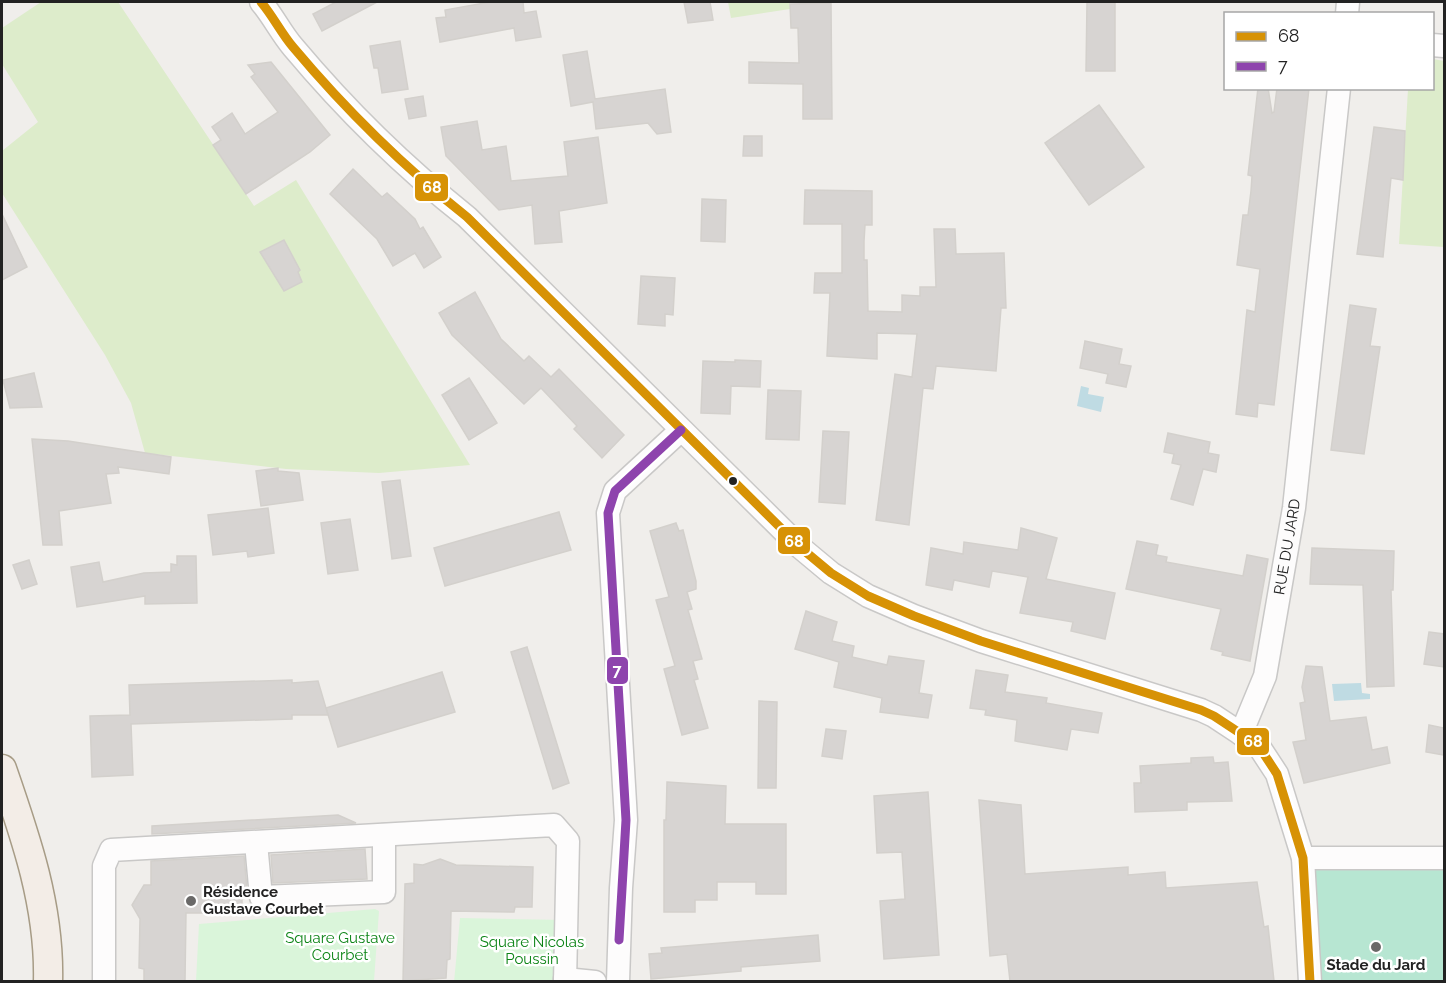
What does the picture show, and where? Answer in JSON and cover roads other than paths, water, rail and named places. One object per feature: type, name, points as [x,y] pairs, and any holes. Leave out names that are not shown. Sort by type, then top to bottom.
[{"type":"main road","points":[[2,769],[39,888],[48,947],[48,981]]},
{"type":"street","points":[[261,2],[290,44],[320,79],[421,181],[467,217],[801,548],[831,573],[868,596],[981,641],[1201,710],[1258,745],[1277,774],[1303,858],[1310,981]]},
{"type":"street","name":"RUE DU JARD","points":[[1241,734],[1265,676],[1294,508],[1339,90]]},
{"type":"street","points":[[618,981],[626,820],[608,513],[615,491],[681,430]]},
{"type":"street","points":[[104,981],[104,866],[111,850],[554,825],[568,841],[565,980],[595,981]]},
{"type":"street","points":[[256,843],[261,897],[384,892],[384,835]]},
{"type":"street","points":[[1303,858],[1444,858]]},
{"type":"water","points":[[1081,386],[1089,388],[1088,394],[1104,397],[1101,412],[1077,406]]},
{"type":"water","points":[[1361,683],[1362,693],[1370,694],[1370,699],[1334,701],[1332,684]]},
{"type":"place","name":"Résidence Gustave Courbet","points":[[191,901]]},
{"type":"place","name":"Stade du Jard","points":[[1376,947]]},
{"type":"park label","name":"Square Gustave Courbet","points":[[340,946]]},
{"type":"park label","name":"Square Nicolas Poussin","points":[[532,950]]}]
